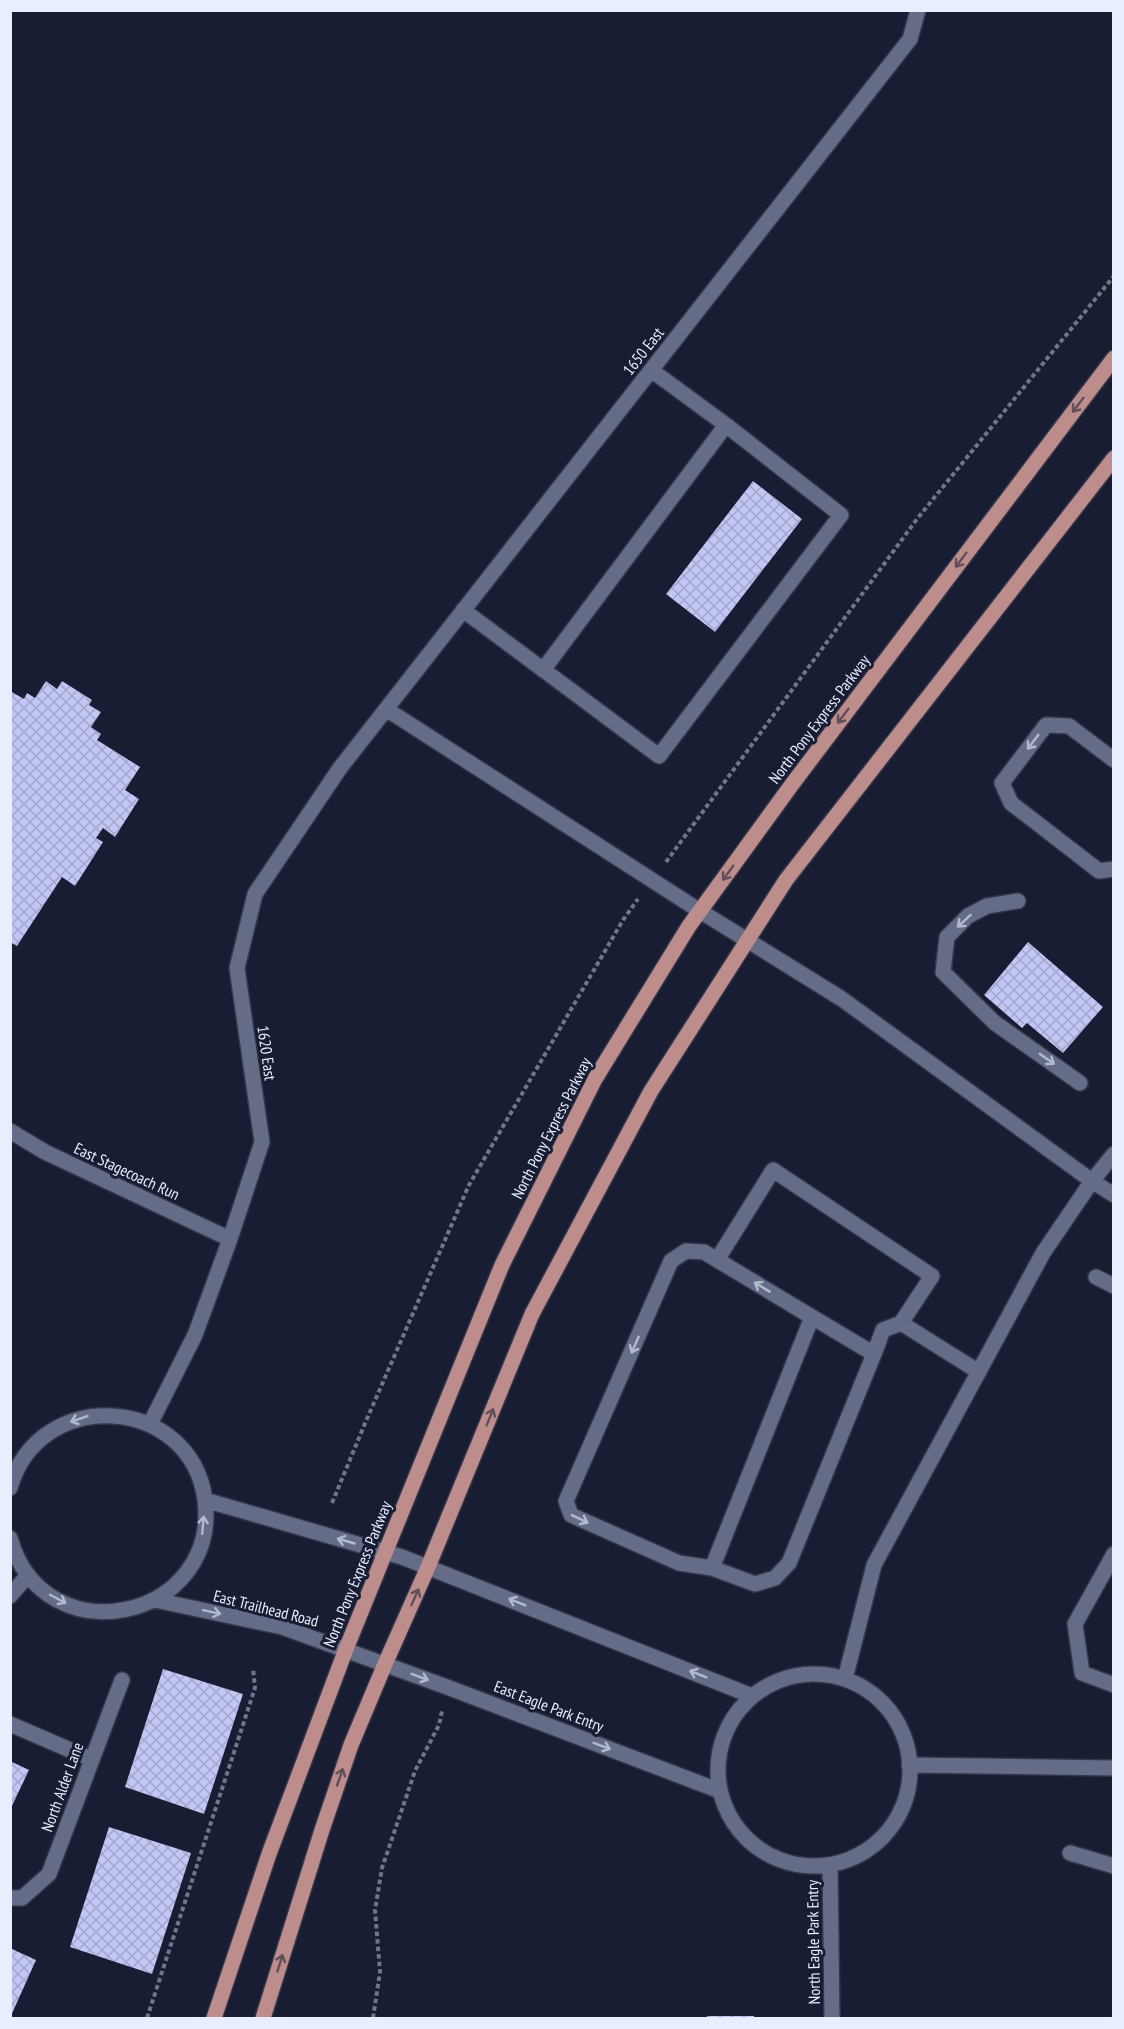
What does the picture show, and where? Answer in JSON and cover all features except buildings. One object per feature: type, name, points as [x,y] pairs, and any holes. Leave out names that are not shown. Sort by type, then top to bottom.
[{"type":"main road","name":"North Pony Express Parkway","points":[[214,2019],[269,1854],[346,1650],[502,1265],[595,1079],[700,911],[793,783],[1113,358]]},
{"type":"main road","points":[[263,2019],[351,1745],[428,1567],[532,1314],[651,1091],[786,880],[1113,458]]},
{"type":"street","name":"1650 East","points":[[386,710],[910,39],[918,10]]},
{"type":"street","points":[[463,610],[659,756],[841,515],[651,370]]},
{"type":"street","points":[[543,670],[726,425]]},
{"type":"street","points":[[386,710],[747,941],[842,999],[1113,1195]]},
{"type":"street","name":"1620 East","points":[[150,1424],[195,1335],[230,1239],[261,1142],[237,968],[255,894],[340,768],[386,710]]},
{"type":"street","points":[[1113,760],[1069,726],[1046,725],[1002,783],[1011,803],[1098,871],[1113,869]]},
{"type":"street","points":[[1018,901],[987,906],[968,916],[947,937],[943,972],[995,1023],[1080,1083]]},
{"type":"street","name":"East Stagecoach Run","points":[[10,1131],[45,1152],[230,1239]]},
{"type":"street","points":[[845,1680],[874,1565],[1043,1253],[1113,1154]]},
{"type":"street","points":[[717,1260],[773,1170],[932,1276],[902,1323],[883,1329],[873,1354],[789,1563],[774,1578],[755,1584],[712,1568],[679,1563],[571,1515],[566,1501],[671,1261],[686,1251],[704,1251],[717,1260],[873,1354]]},
{"type":"street","points":[[1096,1277],[1113,1286]]},
{"type":"street","points":[[712,1568],[812,1317]]},
{"type":"street","points":[[902,1323],[979,1372]]},
{"type":"street","points":[[10,1538],[14,1552],[28,1575],[48,1594],[74,1608],[101,1613],[129,1610],[155,1600],[178,1582],[195,1558],[204,1530],[205,1500],[198,1477],[186,1456],[170,1438],[150,1424],[119,1415],[87,1416],[56,1427],[32,1447],[12,1478]]},
{"type":"street","points":[[205,1500],[402,1557],[753,1696]]},
{"type":"street","points":[[1113,1554],[1075,1624],[1082,1673],[1113,1685]]},
{"type":"street","points":[[10,1596],[28,1575]]},
{"type":"street","name":"East Trailhead Road","points":[[155,1600],[282,1628],[365,1657]]},
{"type":"street","name":"East Eagle Park Entry","points":[[365,1657],[720,1791]]},
{"type":"street","points":[[819,1674],[845,1680],[872,1694],[890,1712],[903,1734],[909,1756],[909,1779],[905,1804],[883,1837],[860,1854],[830,1865],[804,1866],[778,1859],[762,1851],[742,1834],[730,1818],[720,1791],[718,1762],[724,1735],[733,1717],[753,1696],[771,1684],[791,1677],[819,1674]]},
{"type":"street","name":"North Alder Lane","points":[[16,1898],[49,1874],[122,1680]]},
{"type":"street","points":[[10,1724],[91,1759]]},
{"type":"street","points":[[909,1765],[1113,1768]]},
{"type":"street","points":[[1071,1853],[1113,1866]]},
{"type":"street","name":"North Eagle Park Entry","points":[[830,1865],[832,2019]]},
{"type":"path","points":[[332,1503],[469,1185],[623,920],[917,519],[1113,276]]},
{"type":"path","points":[[147,2019],[255,1688],[253,1668]]},
{"type":"path","points":[[373,2019],[380,1972],[375,1910],[382,1868],[415,1771],[439,1725],[447,1687]]}]
